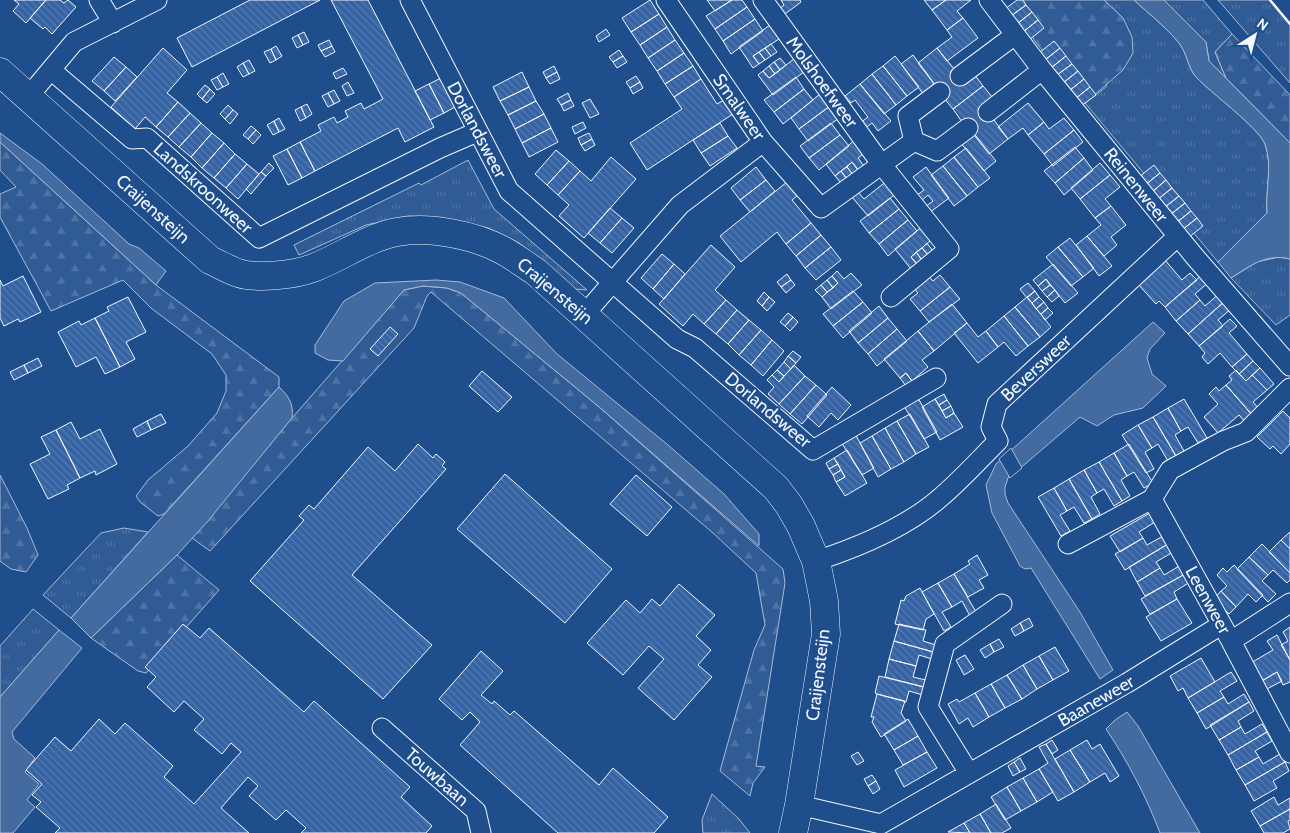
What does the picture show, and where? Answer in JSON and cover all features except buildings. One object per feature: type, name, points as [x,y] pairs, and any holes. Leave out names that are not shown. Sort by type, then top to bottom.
[{"type":"street","points":[[100,0],[113,22]]},
{"type":"street","points":[[28,97],[74,42],[157,0]]},
{"type":"street","name":"Dorlandsweer","points":[[410,0],[509,191],[678,339],[695,348],[813,450],[936,378]]},
{"type":"street","name":"Smalweer","points":[[666,0],[763,142],[821,208],[882,165]]},
{"type":"street","name":"Molshoefweer","points":[[763,0],[882,165],[949,249],[891,297]]},
{"type":"street","name":"Reinenweer","points":[[989,0],[1042,70],[1178,236],[1290,366]]},
{"type":"street","points":[[960,76],[1015,34]]},
{"type":"street","name":"Landskroonweer","points":[[51,70],[132,139],[147,138],[260,238],[440,148],[477,132]]},
{"type":"street","points":[[988,112],[1042,70]]},
{"type":"street","name":"Craijensteijn","points":[[0,72],[210,260],[239,273],[257,276],[313,268],[367,241],[396,232],[418,230],[472,238],[503,250],[536,272],[776,488],[789,505],[801,526],[816,561],[824,601],[826,634],[793,833]]},
{"type":"street","points":[[914,141],[908,116],[940,92]]},
{"type":"street","points":[[914,141],[937,151],[968,128]]},
{"type":"street","points":[[882,165],[914,141]]},
{"type":"street","points":[[584,315],[680,206],[763,142]]},
{"type":"street","name":"Beversweer","points":[[816,561],[867,543],[916,516],[940,498],[998,441],[991,427],[997,404],[1178,236]]},
{"type":"street","points":[[1068,544],[1152,499],[1170,470],[1223,441],[1246,432],[1290,388]]},
{"type":"street","name":"Leenweer","points":[[1152,499],[1226,633],[1290,603]]},
{"type":"street","points":[[969,774],[928,707],[946,644],[1002,604]]},
{"type":"street","points":[[1226,633],[1290,753]]},
{"type":"street","name":"Baaneweer","points":[[799,805],[884,828],[969,774],[1135,679],[1226,633]]},
{"type":"street","name":"Touwbaan","points":[[382,728],[476,811],[481,833]]},
{"type":"green space","points":[[1018,0],[1104,0],[1123,18],[1132,37],[1133,53],[1123,70],[1085,103],[1034,40]]},
{"type":"green space","points":[[1104,0],[1134,0],[1179,43],[1196,77],[1244,120],[1261,137],[1265,144],[1269,170],[1267,213],[1218,262],[1085,103],[1106,87],[1123,18]]},
{"type":"green space","points":[[1164,0],[1203,0],[1232,34],[1215,52],[1226,78],[1209,61],[1206,42]]},
{"type":"green space","points":[[1218,0],[1270,0],[1290,24],[1290,83]]},
{"type":"green space","points":[[1232,34],[1290,95],[1290,143],[1226,78],[1215,52]]},
{"type":"green space","points":[[0,142],[156,285],[279,377],[279,387],[164,514],[158,516],[140,502],[136,496],[148,480],[188,446],[217,413],[226,391],[226,375],[212,354],[151,308],[123,280],[51,311],[0,217],[0,194],[16,187],[0,170]]},
{"type":"green space","points":[[468,160],[494,209],[587,290],[574,289],[519,243],[488,228],[442,218],[408,216],[366,225],[299,255],[294,245],[419,183],[421,185]]},
{"type":"green space","points":[[1279,257],[1290,259],[1290,315],[1276,325],[1231,278],[1257,262]]},
{"type":"green space","points":[[422,286],[447,288],[461,293],[598,406],[783,569],[785,583],[756,766],[765,767],[753,783],[750,796],[720,771],[754,650],[765,625],[756,573],[713,533],[431,292],[427,296],[414,328],[210,551],[192,538],[292,418],[404,290]]},
{"type":"green space","points":[[0,475],[27,528],[38,555],[26,572],[11,569],[0,561]]},
{"type":"green space","points":[[124,528],[148,532],[71,618],[43,595],[101,533]]},
{"type":"green space","points":[[177,555],[219,590],[146,673],[138,671],[91,638]]},
{"type":"green space","points":[[33,609],[59,630],[0,697],[0,646]]},
{"type":"green space","points":[[712,794],[739,819],[750,833],[703,833],[702,820]]},
{"type":"shaded area","points":[[1134,0],[1164,0],[1206,42],[1209,61],[1290,143],[1290,259],[1266,259],[1231,278],[1218,262],[1267,213],[1269,170],[1265,144],[1261,137],[1244,120],[1196,77],[1179,43]]},
{"type":"shaded area","points":[[0,133],[42,164],[129,244],[139,248],[166,271],[156,285],[0,142]]},
{"type":"shaded area","points":[[436,280],[460,282],[504,298],[557,354],[668,445],[724,494],[759,534],[759,546],[598,406],[461,293],[447,288],[423,286],[404,290],[343,361],[328,360],[315,353],[315,345],[344,301],[375,283]]},
{"type":"shaded area","points":[[1153,322],[1165,333],[1150,349],[1147,358],[1152,374],[1166,386],[1143,408],[1114,415],[1097,426],[1080,417],[1024,465],[1009,475],[1005,487],[1008,503],[1080,612],[1113,670],[1100,679],[1031,568],[1025,569],[1020,566],[992,513],[986,485],[996,464]]},
{"type":"shaded area","points":[[279,387],[290,401],[292,418],[208,521],[177,555],[91,638],[71,618]]},
{"type":"shaded area","points":[[59,630],[82,648],[12,732],[14,739],[35,758],[25,772],[39,784],[27,800],[35,807],[13,833],[0,833],[0,697]]},
{"type":"shaded area","points":[[1127,712],[1138,726],[1200,833],[1160,833],[1136,780],[1106,729]]},
{"type":"pier","points":[[1011,448],[1022,468],[1010,478],[999,459]]},
{"type":"tunnel","points":[[940,92],[960,76]]},
{"type":"tunnel","points":[[968,128],[988,112]]},
{"type":"wall","points":[[1270,0],[1290,24]]}]
